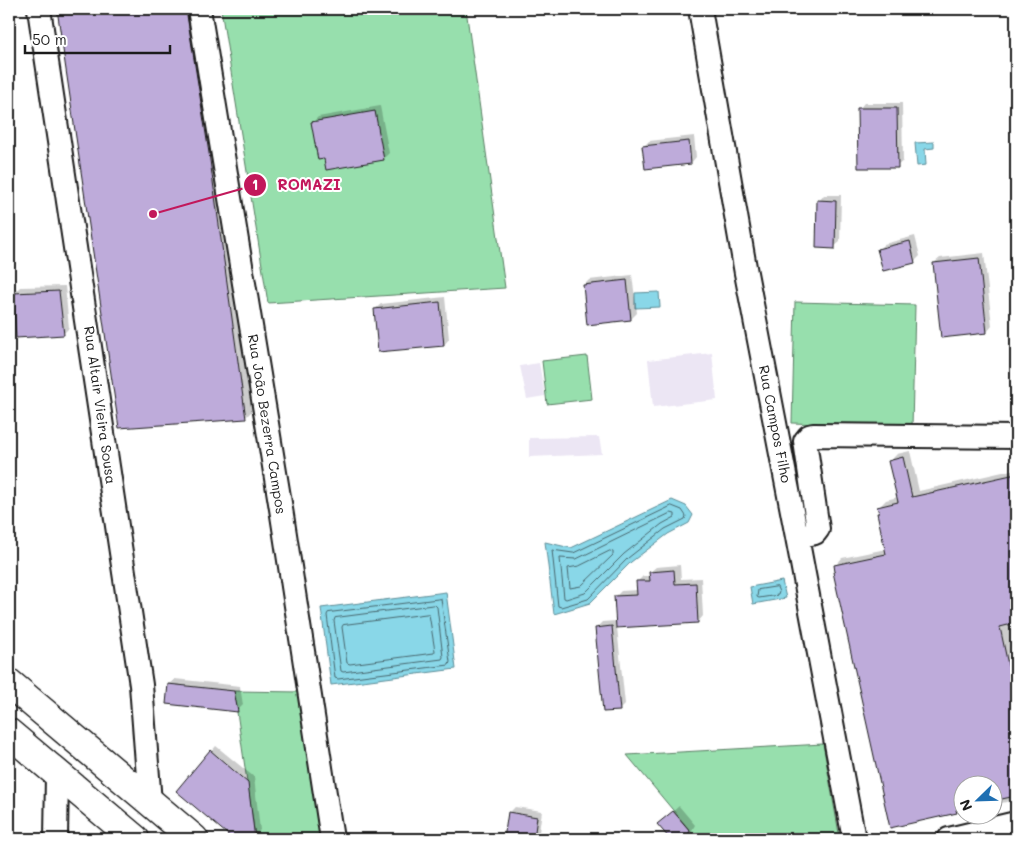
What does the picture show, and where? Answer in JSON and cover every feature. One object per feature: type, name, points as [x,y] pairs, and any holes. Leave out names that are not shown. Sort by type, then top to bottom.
[{"type":"main road","points":[[9,683],[194,839]]},
{"type":"main road","points":[[9,734],[135,839]]},
{"type":"street","name":"Rua Altair Vieira Sousa","points":[[39,9],[141,685],[150,803]]},
{"type":"street","name":"Rua João Bezerra Campos","points":[[199,9],[282,515],[332,839]]},
{"type":"street","name":"Rua Campos Filho","points":[[700,9],[746,274],[854,839]]},
{"type":"street","points":[[797,537],[815,533],[818,529],[805,441],[809,436],[1016,437]]},
{"type":"street","points":[[56,839],[57,774]]},
{"type":"street","points":[[949,839],[1016,824]]},
{"type":"shaded area","points":[[712,353],[717,400],[653,407],[648,360]]},
{"type":"shaded area","points":[[539,363],[545,396],[527,399],[520,366]]},
{"type":"shaded area","points":[[599,437],[602,454],[529,457],[529,438]]},
{"type":"green space","points":[[221,9],[466,9],[505,288],[268,303]]},
{"type":"green space","points":[[795,302],[915,305],[912,427],[792,423]]},
{"type":"green space","points":[[587,356],[592,399],[547,404],[542,361]]},
{"type":"green space","points":[[234,691],[299,692],[320,839],[253,839],[255,837]]},
{"type":"green space","points":[[823,744],[840,839],[697,839],[627,755]]},
{"type":"water","points":[[934,142],[934,148],[925,149],[926,165],[917,166],[915,143]]},
{"type":"water","points":[[659,292],[660,307],[635,308],[635,293]]},
{"type":"water","points":[[672,500],[686,506],[693,515],[689,523],[668,534],[631,562],[590,603],[554,614],[545,542],[571,548]]},
{"type":"water","points":[[782,581],[786,598],[753,604],[750,587]]},
{"type":"water","points":[[446,592],[456,669],[331,685],[321,608]]},
{"type":"building","points":[[57,9],[186,9],[209,153],[246,419],[119,428]]},
{"type":"building","points":[[857,108],[897,108],[898,168],[858,168]]},
{"type":"building","points":[[375,111],[384,160],[326,170],[324,159],[318,160],[311,122]]},
{"type":"building","points":[[689,141],[691,164],[645,169],[642,146]]},
{"type":"building","points":[[817,200],[836,201],[835,249],[816,248]]},
{"type":"building","points":[[910,241],[915,263],[883,271],[877,249]]},
{"type":"building","points":[[979,258],[987,333],[941,338],[933,263]]},
{"type":"building","points":[[627,280],[631,320],[587,325],[583,285]]},
{"type":"building","points":[[59,291],[64,335],[16,338],[13,293]]},
{"type":"building","points":[[440,302],[444,346],[378,352],[374,309]]},
{"type":"building","points":[[903,457],[912,497],[1016,474],[1016,623],[1000,627],[1016,703],[1016,796],[1002,799],[1002,776],[952,776],[952,814],[890,828],[833,572],[835,572],[834,565],[886,554],[877,507],[898,502],[888,461]]},
{"type":"building","points":[[674,570],[675,584],[696,583],[698,623],[616,628],[614,596],[637,595],[636,581],[650,581],[649,572]]},
{"type":"building","points":[[612,626],[620,711],[603,712],[595,628]]},
{"type":"building","points":[[168,684],[234,691],[238,712],[166,704]]},
{"type":"building","points":[[210,750],[248,783],[255,839],[233,839],[176,791]]},
{"type":"building","points":[[673,811],[690,831],[686,839],[670,839],[657,824]]},
{"type":"building","points":[[508,812],[537,817],[534,839],[504,839]]},
{"type":"place","name":"ROMAZI","points":[[153,214]]}]
